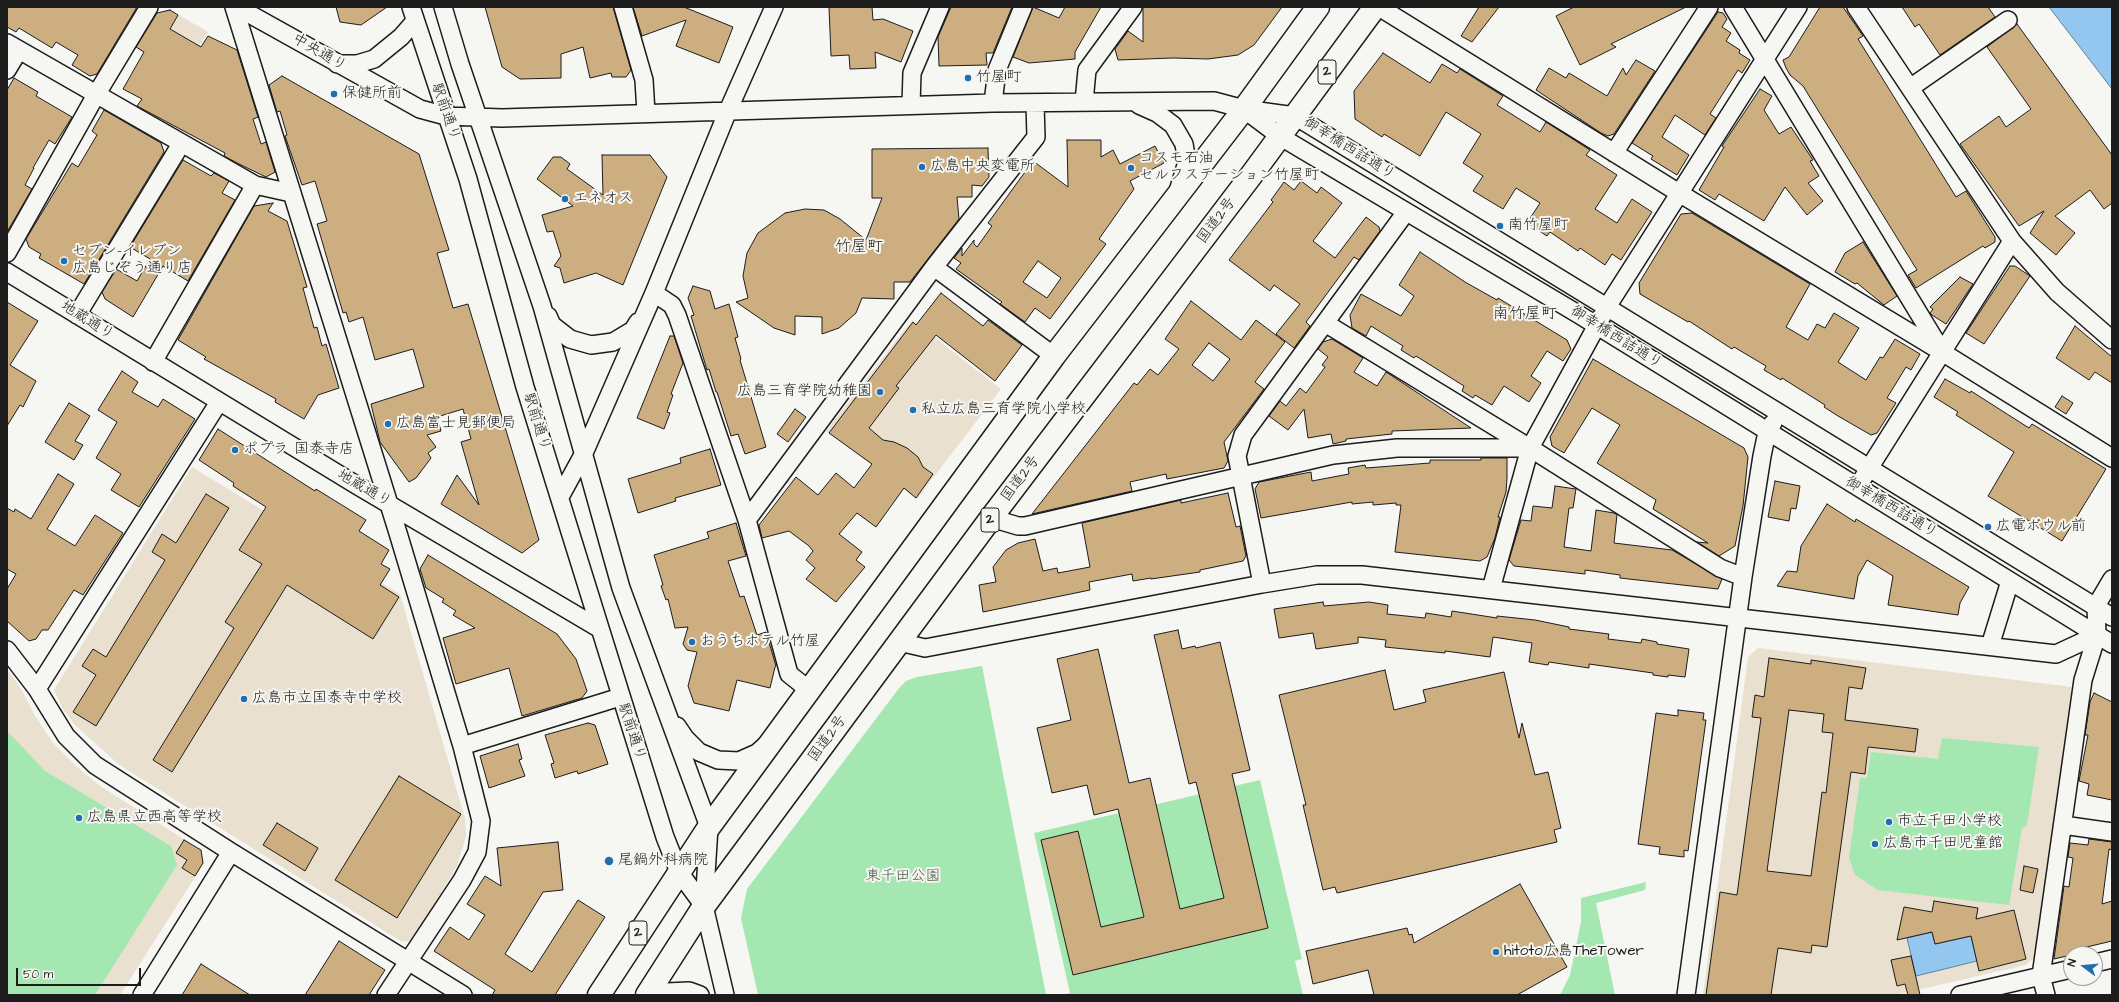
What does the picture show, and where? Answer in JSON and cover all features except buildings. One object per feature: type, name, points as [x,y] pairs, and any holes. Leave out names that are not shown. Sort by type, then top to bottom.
[{"type":"highway","name":"2","points":[[599,995],[709,827],[1054,356],[1244,109],[1318,7]]},
{"type":"highway","name":"国道2号","points":[[647,995],[704,906],[991,518],[1281,137],[1375,7]]},
{"type":"street","points":[[7,253],[96,95],[149,7]]},
{"type":"street","points":[[234,7],[389,503],[462,746],[481,821],[477,852],[462,880],[407,961],[386,995]]},
{"type":"street","name":"中央通り","points":[[237,7],[420,109],[446,116],[479,118],[646,113],[727,113],[911,105],[1084,102],[1214,102],[1244,109]]},
{"type":"street","points":[[443,7],[460,64],[542,306],[621,588],[709,827],[704,906],[724,995]]},
{"type":"street","points":[[623,7],[644,80],[646,113]]},
{"type":"street","points":[[560,498],[584,453],[646,312],[727,113],[774,7]]},
{"type":"street","points":[[911,105],[912,73],[940,7]]},
{"type":"street","points":[[993,103],[997,70],[1023,7]]},
{"type":"street","points":[[1084,102],[1087,70],[1133,7]]},
{"type":"street","points":[[1379,7],[1678,193],[1942,352],[2112,458]]},
{"type":"street","points":[[1614,153],[1709,7]]},
{"type":"street","points":[[1733,7],[1942,352]]},
{"type":"street","points":[[1491,589],[1530,448],[1606,307],[1678,193],[1766,60],[1798,7]]},
{"type":"street","points":[[1856,7],[2012,241],[2057,292],[2112,340]]},
{"type":"street","points":[[337,64],[357,64],[374,59],[401,37],[413,14]]},
{"type":"street","name":"駅前通り","points":[[413,14],[468,179],[525,387],[620,697],[665,837],[679,872],[704,906]]},
{"type":"street","points":[[1910,88],[2008,20]]},
{"type":"street","points":[[7,70],[13,47],[255,185],[291,193]]},
{"type":"street","points":[[1133,103],[1156,113],[1173,125],[1184,144],[1187,162],[1174,199]]},
{"type":"street","points":[[747,520],[934,267],[1036,137],[1036,104]]},
{"type":"street","name":"御幸橋西詰通り","points":[[1244,109],[1295,116],[2112,617]]},
{"type":"street","name":"御幸橋西詰通り","points":[[1244,109],[1281,137],[1596,325],[2112,644]]},
{"type":"street","points":[[77,315],[181,144]]},
{"type":"street","points":[[153,362],[255,185]]},
{"type":"street","points":[[1262,584],[1237,456],[1243,435],[1406,212]]},
{"type":"street","points":[[1857,487],[2012,241]]},
{"type":"street","points":[[934,267],[1054,356]]},
{"type":"street","name":"地蔵通り","points":[[7,272],[219,402],[600,629]]},
{"type":"street","points":[[654,293],[672,305],[677,315],[747,520],[790,674],[809,690]]},
{"type":"street","points":[[542,306],[552,325],[570,339],[591,345],[613,342],[633,330],[646,312]]},
{"type":"street","points":[[1325,323],[1530,448],[1720,568],[1743,577]]},
{"type":"street","points":[[37,689],[219,402]]},
{"type":"street","points":[[1686,995],[1743,577],[1767,432],[1778,413]]},
{"type":"street","points":[[991,518],[1018,526],[1025,526],[1240,475],[1333,455],[1397,448],[1530,448]]},
{"type":"street","points":[[899,642],[925,648],[1262,584],[1318,575],[1362,575],[2056,654],[2097,635]]},
{"type":"street","points":[[2046,995],[2041,976],[2082,680],[2097,635],[2096,606],[2112,579]]},
{"type":"street","points":[[1990,646],[2010,581]]},
{"type":"street","points":[[7,650],[37,689],[66,736],[95,765],[231,852],[463,995]]},
{"type":"street","points":[[462,746],[620,697]]},
{"type":"street","points":[[666,709],[686,738],[699,752],[718,760],[739,761],[757,753],[775,737]]},
{"type":"street","points":[[2063,825],[2112,832]]},
{"type":"street","points":[[142,995],[231,852]]},
{"type":"street","points":[[1960,995],[2063,971]]},
{"type":"street","points":[[663,995],[667,992],[688,991],[700,995]]},
{"type":"shaded area","points":[[170,10],[208,32],[183,74],[137,48],[157,13]]},
{"type":"shaded area","name":"私立広島三育学院小学校","points":[[912,320],[1001,389],[917,499],[826,431]]},
{"type":"shaded area","name":"広島市立国泰寺中学校","points":[[192,467],[400,594],[465,819],[466,836],[457,866],[413,940],[402,942],[118,764],[75,725],[63,709],[54,690]]},
{"type":"shaded area","name":"市立千田小学校","points":[[1758,648],[2072,687],[2034,958],[2026,965],[1895,995],[1703,995],[1748,657]]},
{"type":"shaded area","name":"広島県立西高等学校","points":[[7,669],[20,687],[35,716],[54,744],[76,766],[100,786],[201,850],[204,863],[120,995],[7,995]]},
{"type":"green space","name":"東千田公園","points":[[982,666],[1046,995],[758,995],[741,918],[747,889],[906,681],[917,677]]},
{"type":"green space","name":"広島県立西高等学校","points":[[7,733],[9,733],[45,771],[171,846],[177,865],[95,995],[7,995]]},
{"type":"green space","points":[[1942,738],[2039,747],[2027,825],[2022,828],[2009,905],[1878,890],[1855,875],[1849,858],[1860,778],[1867,778],[1871,752],[1938,759]]},
{"type":"green space","points":[[1260,780],[1302,959],[1295,961],[1303,995],[1063,995],[1070,993],[1034,833]],"holes":[[[1236,793],[1268,928],[1073,975],[1041,840],[1078,831],[1101,927],[1144,917],[1121,821],[1158,812],[1178,900],[1167,912],[1224,898],[1201,802]]]},
{"type":"green space","points":[[1646,882],[1645,890],[1596,903],[1615,995],[1560,995],[1570,975],[1581,922],[1581,898]]},
{"type":"water","points":[[2049,7],[2112,7],[2112,89],[2089,59]]},
{"type":"water","points":[[1932,932],[1935,944],[1971,936],[1977,961],[1916,976],[1907,938]]},
{"type":"place","name":"竹屋町","points":[[968,78]]},
{"type":"place","name":"保健所前","points":[[334,94]]},
{"type":"place","name":"広島中央変電所","points":[[922,167]]},
{"type":"place","name":"コスモ石油 セルフステーション竹屋町","points":[[1131,168]]},
{"type":"place","name":"エネオス","points":[[565,199]]},
{"type":"place","name":"南竹屋町","points":[[1500,226]]},
{"type":"place","name":"セブン-イレブン 広島じぞう通り店","points":[[64,261]]},
{"type":"place","name":"広島三育学院幼稚園","points":[[880,392]]},
{"type":"place","name":"私立広島三育学院小学校","points":[[913,410]]},
{"type":"place","name":"広島富士見郵便局","points":[[388,424]]},
{"type":"place","name":"ポプラ 国泰寺店","points":[[235,450]]},
{"type":"place","name":"広電ボウル前","points":[[1988,527]]},
{"type":"place","name":"おうちホテル竹屋","points":[[692,642]]},
{"type":"place","name":"広島市立国泰寺中学校","points":[[244,699]]},
{"type":"place","name":"広島県立西高等学校","points":[[79,818]]},
{"type":"place","name":"市立千田小学校","points":[[1889,822]]},
{"type":"place","name":"広島市千田児童館","points":[[1875,844]]},
{"type":"place","name":"尾鍋外科病院","points":[[609,861]]},
{"type":"place","name":"hitoto広島TheTower","points":[[1496,952]]},
{"type":"district","name":"竹屋町","points":[[859,248]]},
{"type":"district","name":"南竹屋町","points":[[1525,315]]}]
